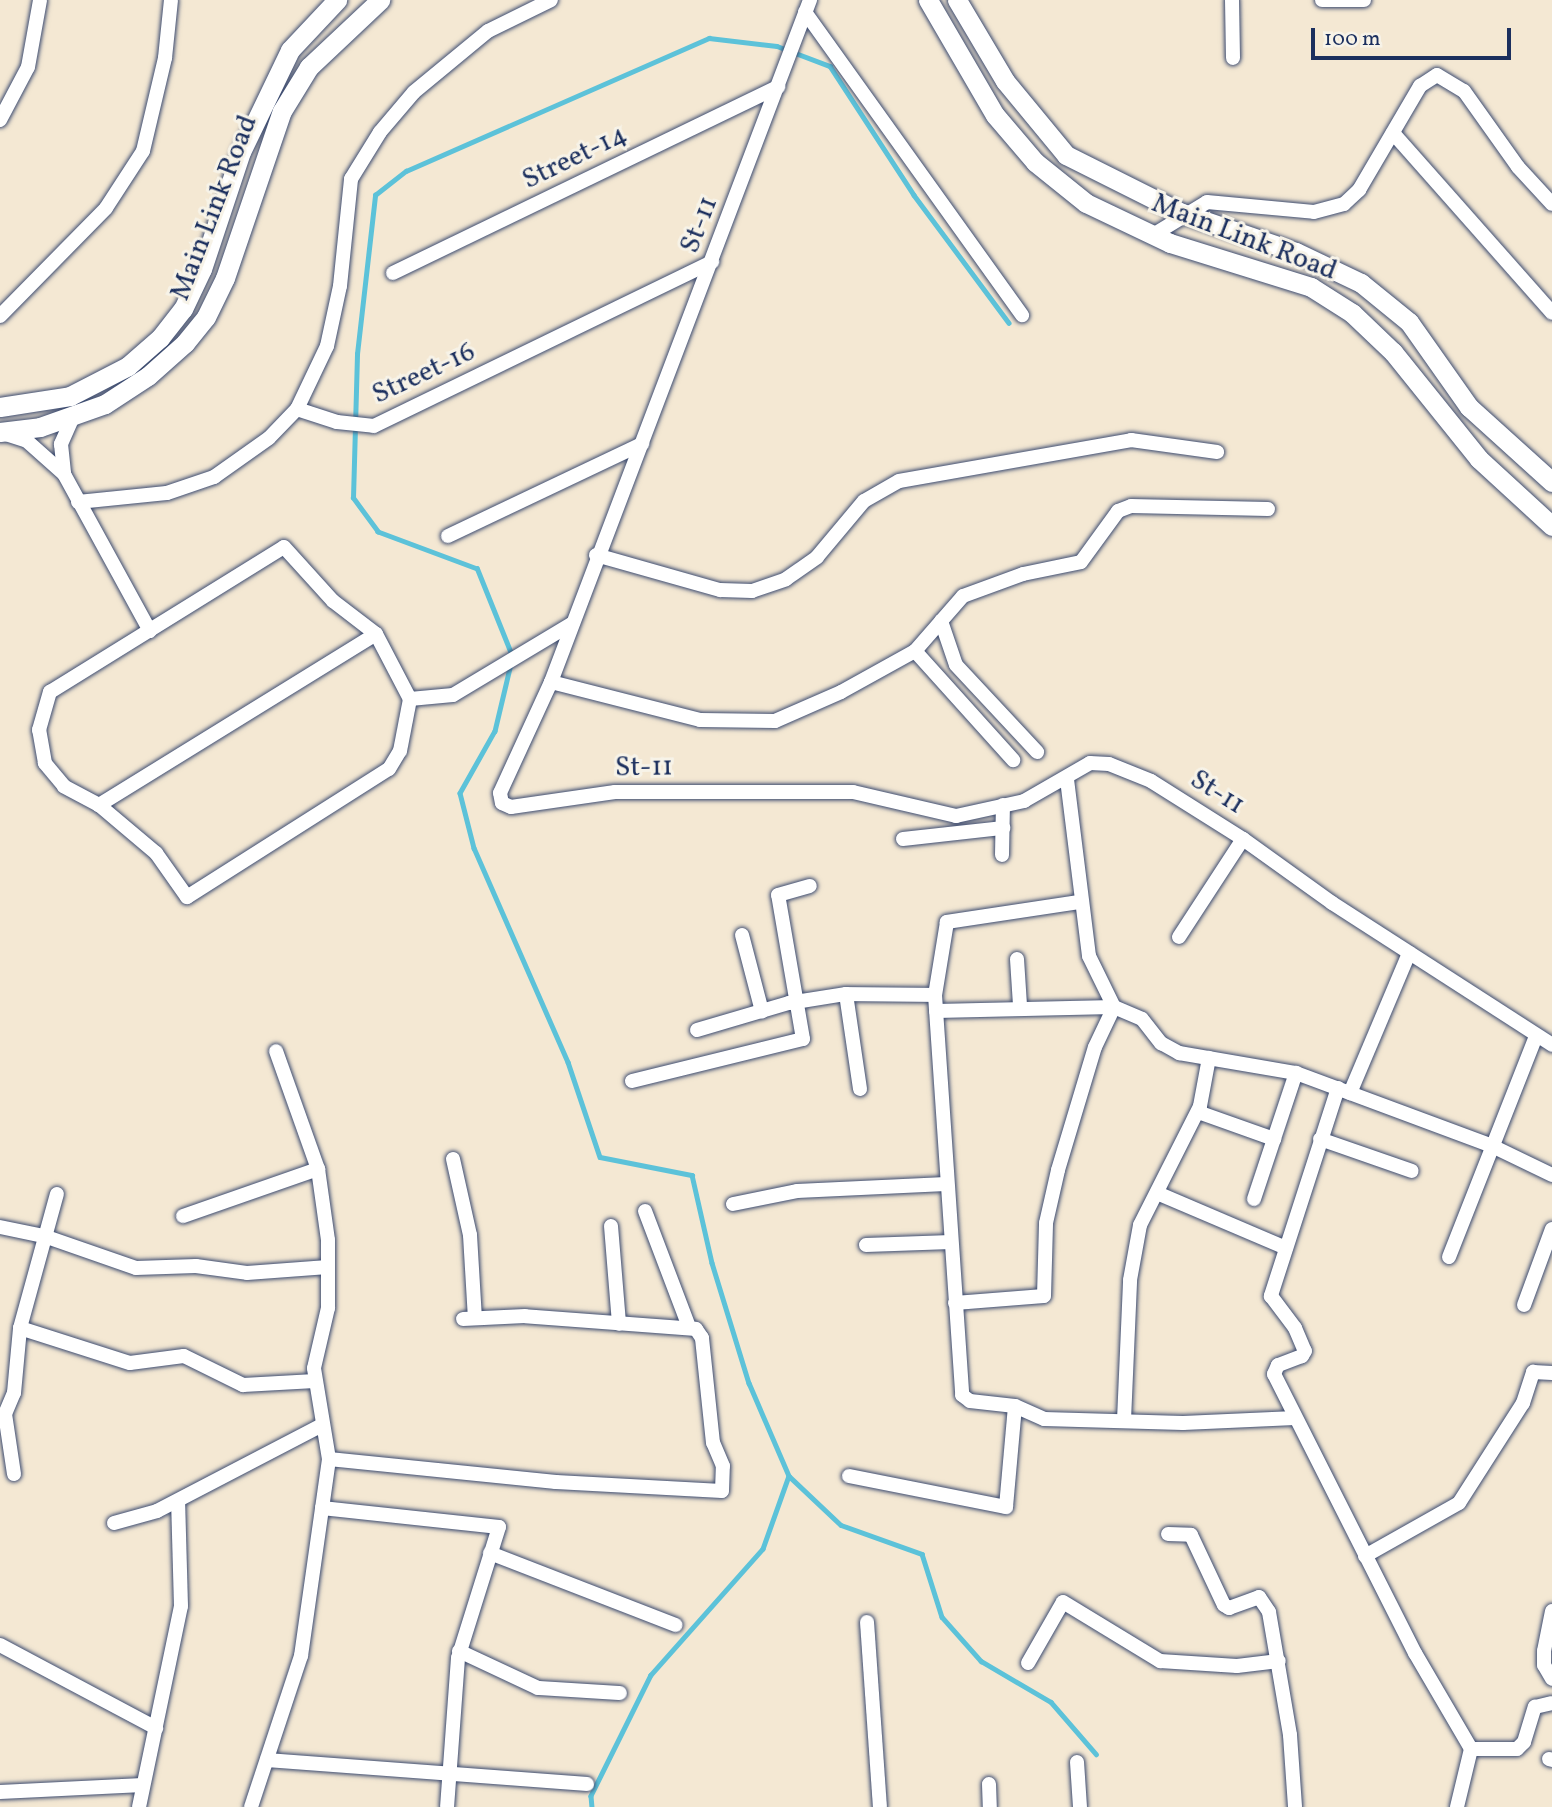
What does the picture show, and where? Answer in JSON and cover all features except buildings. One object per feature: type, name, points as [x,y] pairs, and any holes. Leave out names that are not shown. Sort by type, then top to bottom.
[{"type":"street","points":[[1,116],[28,67],[40,0]]},
{"type":"street","points":[[0,316],[106,208],[143,150],[165,58],[171,0]]},
{"type":"street","name":"Main Link Road","points":[[0,407],[71,396],[128,366],[160,338],[183,309],[202,269],[241,152],[290,50],[337,0]]},
{"type":"street","name":"Main Link Road","points":[[0,432],[73,417],[105,404],[148,376],[206,317],[225,278],[277,121],[309,67],[380,0]]},
{"type":"street","points":[[78,502],[167,493],[214,477],[269,438],[296,409],[327,346],[340,286],[351,179],[380,132],[414,92],[488,31],[551,0]]},
{"type":"street","name":"Main Link Road","points":[[928,0],[995,116],[1035,162],[1086,203],[1153,235],[1311,288],[1352,313],[1393,352],[1479,459],[1552,526]]},
{"type":"street","name":"Main Link Road","points":[[957,0],[1005,81],[1066,155],[1182,213],[1296,252],[1362,283],[1409,322],[1469,407],[1552,482]]},
{"type":"street","points":[[1231,0],[1233,58]]},
{"type":"street","points":[[1322,0],[1364,2]]},
{"type":"street","points":[[807,6],[1022,315]]},
{"type":"street","name":"St-11","points":[[807,6],[712,262],[596,555],[551,682],[500,793],[502,803],[511,807],[615,792],[853,792],[956,816],[1024,801],[1067,779],[1090,763],[1109,764],[1151,781],[1243,839],[1409,953],[1552,1045]]},
{"type":"street","points":[[955,46],[976,32]]},
{"type":"street","points":[[290,50],[309,67]]},
{"type":"street","points":[[1153,235],[1182,213],[1216,201],[1329,211],[1359,190],[1420,86],[1429,78],[1446,76],[1464,91],[1518,167],[1552,204]]},
{"type":"street","name":"Street-14","points":[[393,273],[781,80]]},
{"type":"street","points":[[1393,133],[1552,313]]},
{"type":"street","name":"Street-16","points":[[296,409],[337,422],[374,426],[712,262]]},
{"type":"street","points":[[73,417],[61,444],[64,474],[150,631]]},
{"type":"street","points":[[0,432],[27,441],[64,474]]},
{"type":"street","points":[[596,555],[720,590],[752,591],[786,579],[817,557],[864,501],[899,481],[1131,440],[1217,452]]},
{"type":"street","points":[[447,536],[642,444]]},
{"type":"street","points":[[551,682],[700,720],[775,720],[841,692],[915,651],[963,596],[1023,574],[1081,562],[1118,511],[1131,506],[1268,509]]},
{"type":"street","points":[[284,547],[333,601],[376,634],[410,699],[400,751],[389,769],[187,897],[156,853],[99,805],[64,786],[45,763],[39,730],[45,699],[80,671],[150,631],[284,547]]},
{"type":"street","points":[[941,621],[956,665],[1037,752]]},
{"type":"street","points":[[410,699],[443,698],[573,623]]},
{"type":"street","points":[[99,805],[376,634]]},
{"type":"street","points":[[915,651],[1013,760]]},
{"type":"street","points":[[1067,779],[1079,902],[1088,956],[1114,1007]]},
{"type":"street","points":[[1002,855],[1003,806]]},
{"type":"street","points":[[903,839],[1003,828]]},
{"type":"street","points":[[1178,937],[1243,839]]},
{"type":"street","points":[[632,1081],[803,1039],[794,1002],[778,895],[810,886]]},
{"type":"street","points":[[1079,902],[947,922],[935,995],[962,1395],[970,1401],[1015,1406],[1044,1419],[1183,1423],[1295,1418]]},
{"type":"street","points":[[742,935],[762,1011]]},
{"type":"street","points":[[1409,953],[1320,1139],[1271,1296],[1295,1328],[1305,1351],[1302,1356],[1273,1368],[1295,1418],[1365,1556],[1471,1749],[1457,1807]]},
{"type":"street","points":[[1017,959],[1020,1005]]},
{"type":"street","points":[[697,1030],[794,1002],[846,994],[935,995]]},
{"type":"street","points":[[846,994],[860,1089]]},
{"type":"street","points":[[936,1011],[1020,1005],[1114,1007],[1142,1019],[1161,1043],[1179,1053],[1296,1073],[1490,1145],[1552,1175]]},
{"type":"street","points":[[955,1303],[1044,1296],[1046,1223],[1058,1170],[1095,1047],[1114,1007]]},
{"type":"street","points":[[1449,1256],[1490,1145],[1536,1036]]},
{"type":"street","points":[[251,1807],[301,1656],[329,1459],[320,1426],[315,1381],[328,1308],[328,1267],[318,1169],[276,1051]]},
{"type":"street","points":[[1124,1420],[1130,1280],[1140,1226],[1198,1112],[1209,1058]]},
{"type":"street","points":[[1254,1199],[1296,1073]]},
{"type":"street","points":[[1198,1112],[1274,1139]]},
{"type":"street","points":[[1320,1139],[1412,1171]]},
{"type":"street","points":[[453,1159],[470,1235],[469,1319],[525,1316],[689,1327]]},
{"type":"street","points":[[183,1216],[318,1169]]},
{"type":"street","points":[[733,1204],[797,1191],[946,1184]]},
{"type":"street","points":[[1157,1192],[1286,1248]]},
{"type":"street","points":[[14,1474],[5,1414],[14,1393],[20,1328],[57,1194]]},
{"type":"street","points":[[329,1459],[556,1482],[722,1491],[723,1466],[712,1440],[702,1338],[689,1327],[645,1211]]},
{"type":"street","points":[[611,1226],[618,1324]]},
{"type":"street","points":[[0,1227],[44,1236],[136,1268],[196,1266],[247,1273],[328,1267]]},
{"type":"street","points":[[1524,1305],[1552,1229]]},
{"type":"street","points":[[866,1245],[951,1242]]},
{"type":"street","points":[[20,1328],[130,1363],[184,1356],[243,1385],[315,1381]]},
{"type":"street","points":[[1365,1556],[1459,1503],[1523,1403],[1533,1373],[1552,1373]]},
{"type":"street","points":[[849,1476],[1006,1507],[1015,1406]]},
{"type":"street","points":[[114,1523],[178,1501],[320,1426]]},
{"type":"street","points":[[139,1807],[184,1585],[178,1501]]},
{"type":"street","points":[[322,1508],[499,1527],[459,1651],[447,1807]]},
{"type":"street","points":[[1168,1534],[1191,1535],[1224,1605],[1229,1608],[1259,1597],[1274,1629],[1294,1807]]},
{"type":"street","points":[[490,1553],[676,1625]]},
{"type":"street","points":[[1028,1663],[1063,1602],[1160,1661],[1237,1666],[1279,1661]]},
{"type":"street","points":[[1552,1611],[1544,1665],[1552,1679]]},
{"type":"street","points":[[867,1622],[880,1807]]},
{"type":"street","points":[[0,1645],[156,1728]]},
{"type":"street","points":[[459,1651],[538,1688],[620,1693]]},
{"type":"street","points":[[1471,1749],[1517,1749],[1524,1742],[1535,1707],[1552,1703]]},
{"type":"street","points":[[267,1760],[587,1784]]},
{"type":"street","points":[[1077,1762],[1080,1807]]},
{"type":"street","points":[[989,1784],[990,1807]]},
{"type":"street","points":[[0,1793],[143,1785]]},
{"type":"waterway","points":[[512,656],[477,569],[378,532],[353,498],[357,354],[375,195],[406,171],[709,38],[777,46],[830,66],[914,195],[1009,323]]},
{"type":"waterway","points":[[511,664],[495,731],[460,793],[474,848],[568,1062],[600,1157],[692,1175],[712,1263],[749,1383],[789,1476],[763,1549],[651,1675],[591,1796],[592,1807]]},
{"type":"waterway","points":[[789,1476],[841,1525],[922,1554],[942,1617],[981,1661],[1051,1702],[1096,1754]]}]
